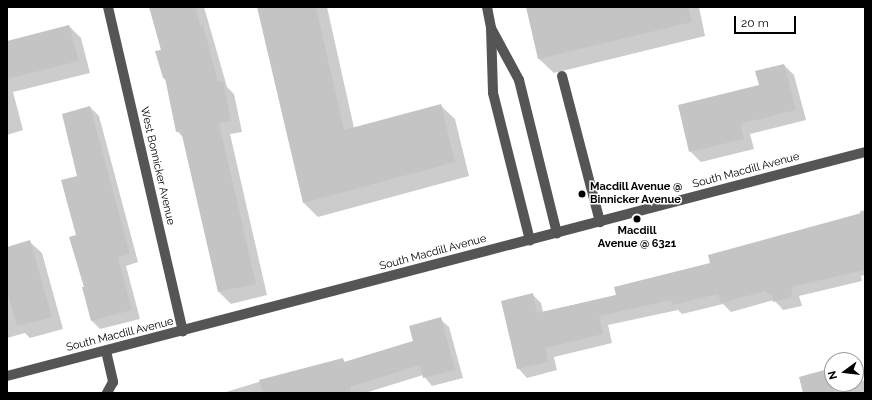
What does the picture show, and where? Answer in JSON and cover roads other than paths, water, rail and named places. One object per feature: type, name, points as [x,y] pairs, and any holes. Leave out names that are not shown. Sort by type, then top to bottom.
[{"type":"street","name":"West Bonnicker Avenue","points":[[108,7],[183,331]]},
{"type":"street","points":[[487,7],[491,28],[494,93],[530,240]]},
{"type":"street","points":[[491,28],[519,80],[557,233]]},
{"type":"street","points":[[562,76],[600,222]]},
{"type":"street","name":"South Macdill Avenue","points":[[7,376],[865,152]]},
{"type":"street","points":[[106,350],[113,382],[107,393]]},
{"type":"place","name":"Macdill Avenue @ Binnicker Avenue","points":[[582,194]]},
{"type":"place","name":"Macdill Avenue @ 6321","points":[[637,219]]}]
